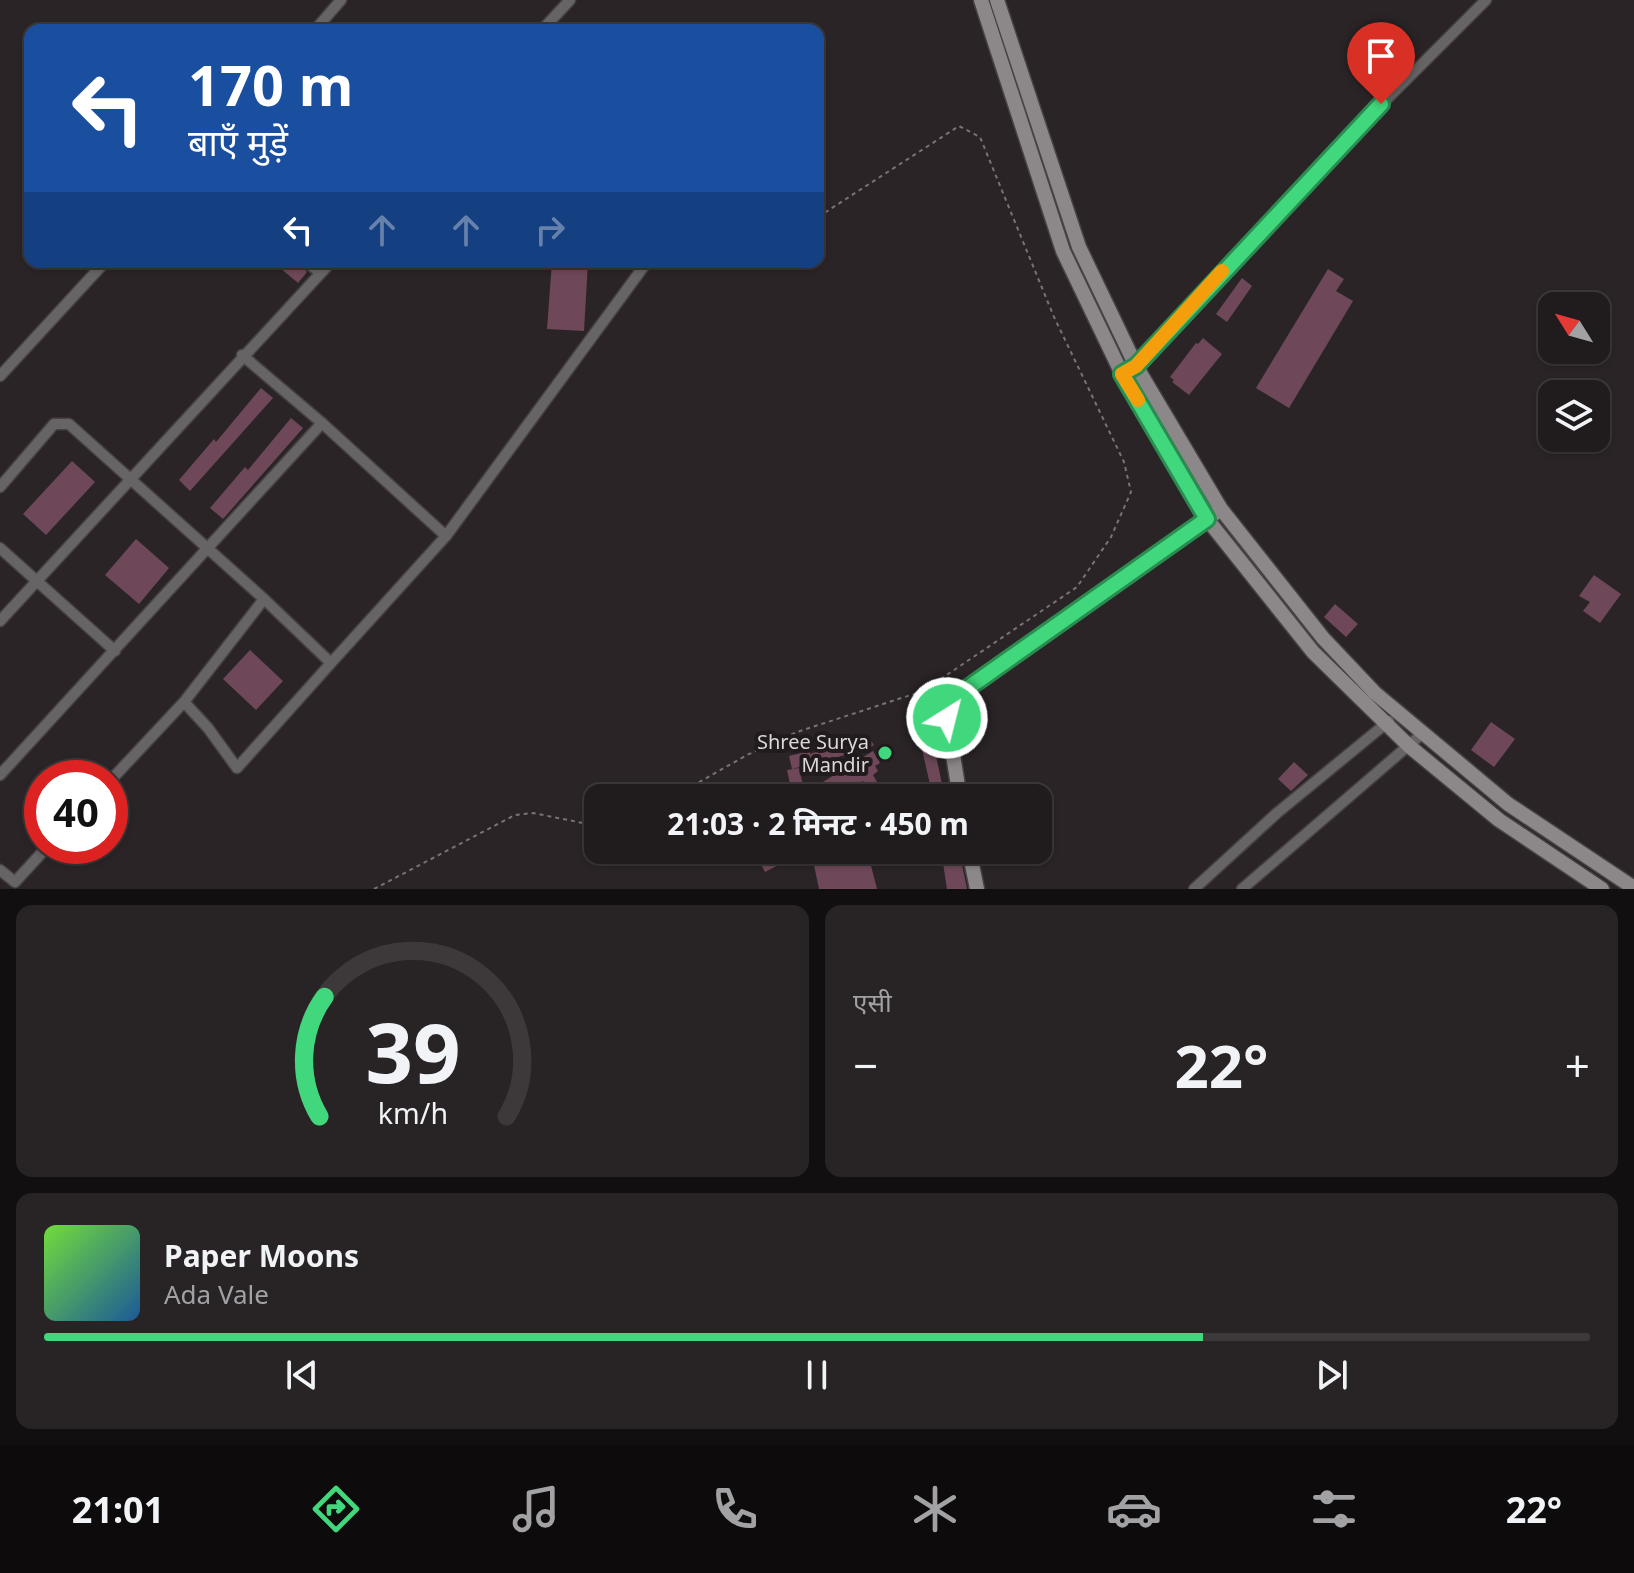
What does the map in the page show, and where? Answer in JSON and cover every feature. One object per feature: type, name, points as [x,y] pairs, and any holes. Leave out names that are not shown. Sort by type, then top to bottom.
[{"type":"street","points":[[320,24],[341,0]]},
{"type":"street","points":[[548,24],[570,0]]},
{"type":"street","points":[[981,0],[1063,251],[1122,374],[1207,519],[1313,652],[1409,746],[1499,820],[1602,889]]},
{"type":"street","points":[[997,0],[1079,247],[1136,366],[1221,509],[1323,638],[1375,693],[1508,804],[1634,888]]},
{"type":"street","points":[[1122,374],[1136,366],[1341,145],[1486,0]]},
{"type":"street","points":[[0,376],[99,268]]},
{"type":"street","points":[[314,268],[320,273]]},
{"type":"street","points":[[0,621],[325,268]]},
{"type":"street","points":[[184,702],[208,728],[237,768],[446,536],[643,268]]},
{"type":"street","points":[[242,355],[446,536]]},
{"type":"street","points":[[0,775],[322,423]]},
{"type":"street","points":[[0,487],[54,424],[69,424],[331,663]]},
{"type":"street","points":[[958,784],[947,718],[949,706],[958,695],[1221,509]]},
{"type":"street","points":[[0,548],[115,651]]},
{"type":"street","points":[[128,762],[184,702],[264,599]]},
{"type":"street","points":[[1194,889],[1277,813],[1399,713]]},
{"type":"street","points":[[1242,889],[1423,733]]},
{"type":"street","points":[[0,870],[15,882],[32,864]]},
{"type":"street","points":[[972,864],[977,889]]},
{"type":"path","points":[[696,784],[797,732],[923,691],[1077,587],[1111,537],[1131,492],[1124,462],[1054,317],[980,137],[959,126],[824,213]]},
{"type":"path","points":[[374,889],[515,815],[533,813],[584,823]]},
{"type":"building","points":[[280,268],[303,268],[307,272],[298,283]]},
{"type":"building","points":[[552,268],[588,268],[584,331],[547,329]]},
{"type":"building","points":[[1328,269],[1344,279],[1336,291],[1353,301],[1289,408],[1256,388]]},
{"type":"building","points":[[1242,278],[1252,286],[1227,322],[1216,314]]},
{"type":"building","points":[[1203,338],[1222,354],[1189,395],[1170,377]]},
{"type":"building","points":[[261,388],[273,398],[190,491],[179,480]]},
{"type":"building","points":[[291,418],[303,428],[223,519],[210,508],[245,467],[248,470]]},
{"type":"building","points":[[72,461],[95,482],[46,535],[23,514]]},
{"type":"building","points":[[136,539],[169,568],[139,604],[105,575]]},
{"type":"building","points":[[1594,575],[1621,594],[1600,623],[1583,611],[1590,602],[1579,596]]},
{"type":"building","points":[[1335,604],[1358,624],[1346,637],[1324,617]]},
{"type":"building","points":[[250,650],[283,681],[256,710],[223,679]]},
{"type":"building","points":[[1491,722],[1515,739],[1494,767],[1471,750]]},
{"type":"building","points":[[867,735],[874,745],[868,749],[792,769],[789,756],[810,751],[810,754]]},
{"type":"building","points":[[932,737],[942,784],[930,784],[920,740]]},
{"type":"building","points":[[873,751],[880,763],[875,766],[878,771],[873,775],[878,784],[865,784],[863,781],[858,784],[820,784]]},
{"type":"building","points":[[1294,762],[1308,775],[1291,791],[1278,779]]},
{"type":"building","points":[[799,768],[803,784],[790,784],[787,770]]},
{"type":"building","points":[[761,864],[780,864],[765,872]]},
{"type":"building","points":[[871,864],[877,889],[819,889],[814,865]]},
{"type":"building","points":[[943,864],[962,864],[967,889],[947,889]]},
{"type":"slow traffic","points":[[1138,400],[1122,374],[1136,366],[1222,271]]},
{"type":"place","name":"Shree Surya Mandir","points":[[885,753]]},
{"type":"route","points":[[947,718],[949,706],[958,695],[1207,519],[1122,374],[1136,366],[1381,104]]}]
